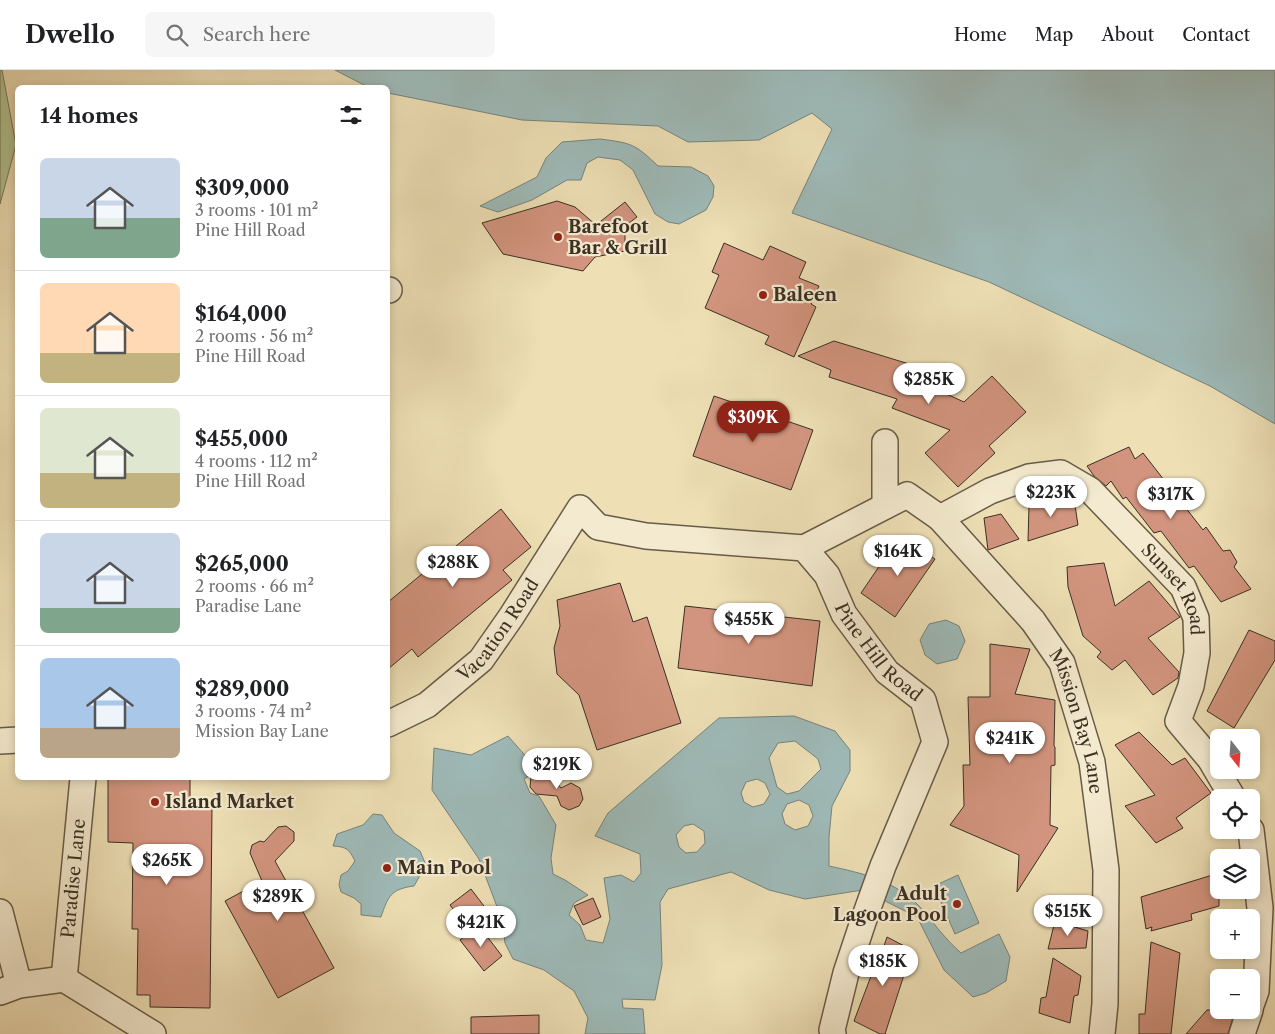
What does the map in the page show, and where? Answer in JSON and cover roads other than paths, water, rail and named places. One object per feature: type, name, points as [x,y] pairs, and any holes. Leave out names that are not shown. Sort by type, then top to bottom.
[{"type":"street","points":[[885,442],[885,506]]},
{"type":"street","name":"Sunset Road","points":[[940,518],[990,491],[1029,477],[1061,473],[1090,490],[1183,587],[1196,618],[1197,653],[1191,686],[1178,722],[1210,759],[1228,789]]},
{"type":"street","name":"Mission Bay Lane","points":[[804,548],[907,495],[940,518],[1033,621],[1062,662],[1092,762],[1106,870],[1105,1004],[1102,1034]]},
{"type":"street","name":"Vacation Road","points":[[390,723],[428,705],[481,660],[511,617],[580,508],[598,527],[646,536],[804,548]]},
{"type":"street","name":"Pine Hill Road","points":[[804,548],[827,575],[844,614],[887,672],[923,700],[935,742],[883,866],[864,919],[846,973],[832,1030],[833,1034]]},
{"type":"street","points":[[0,741],[15,740]]},
{"type":"street","name":"Paradise Lane","points":[[64,978],[83,780]]},
{"type":"street","points":[[1252,839],[1260,908],[1257,969]]},
{"type":"street","points":[[0,912],[10,988],[64,978],[153,1034]]},
{"type":"street","points":[[1242,1034],[1247,1019]]},
{"type":"water","points":[[335,70],[1275,70],[1275,424],[1210,386],[989,282],[792,213],[832,129],[812,113],[759,140],[688,142],[658,126],[522,120],[390,93],[390,85],[364,85]]},
{"type":"water","points":[[600,139],[632,146],[644,153],[658,166],[691,167],[708,176],[714,186],[713,197],[706,210],[679,224],[668,222],[655,214],[633,170],[620,160],[598,157],[587,163],[581,180],[567,180],[532,200],[498,212],[480,206],[537,177],[546,158],[562,142]]},
{"type":"water","points":[[946,620],[959,626],[965,641],[957,659],[937,664],[925,655],[920,640],[929,624]]},
{"type":"water","points":[[794,716],[835,731],[850,750],[850,771],[832,806],[829,866],[878,879],[911,898],[961,953],[999,934],[1010,957],[1006,981],[986,993],[973,997],[944,970],[917,917],[863,890],[805,899],[769,890],[731,872],[668,889],[660,902],[662,965],[655,1000],[622,999],[623,1008],[643,1009],[645,1034],[585,1034],[588,1018],[574,991],[544,970],[513,959],[505,943],[502,920],[479,859],[432,790],[434,748],[471,755],[508,736],[538,770],[524,779],[530,793],[539,796],[556,825],[551,858],[553,874],[588,895],[574,903],[569,915],[580,925],[586,940],[603,943],[610,919],[604,878],[621,875],[634,882],[641,873],[640,854],[595,836],[608,813],[719,718]],"holes":[[[795,741],[818,759],[821,769],[799,791],[787,794],[777,787],[769,758],[778,743]],[[757,779],[765,783],[770,794],[764,804],[753,807],[744,802],[741,793],[746,782]],[[799,800],[809,805],[813,816],[808,826],[795,830],[785,824],[782,814],[787,804]],[[693,824],[704,831],[705,843],[697,852],[686,853],[679,847],[676,835],[684,826]]]},
{"type":"water","name":"Main Pool","points":[[373,814],[382,815],[394,833],[420,851],[426,865],[414,886],[400,889],[388,899],[381,917],[361,915],[361,904],[354,898],[341,892],[339,885],[341,875],[348,871],[355,861],[347,849],[333,846],[337,834],[363,825]]},
{"type":"water","name":"Adult Lagoon Pool","points":[[958,875],[979,923],[955,934],[934,886]]},
{"type":"place","name":"Barefoot Bar & Grill","points":[[558,237]]},
{"type":"place","name":"Baleen","points":[[763,295]]},
{"type":"place","name":"Island Market","points":[[155,802]]},
{"type":"place","name":"Main Pool","points":[[387,868]]},
{"type":"place","name":"Adult Lagoon Pool","points":[[957,904]]}]
